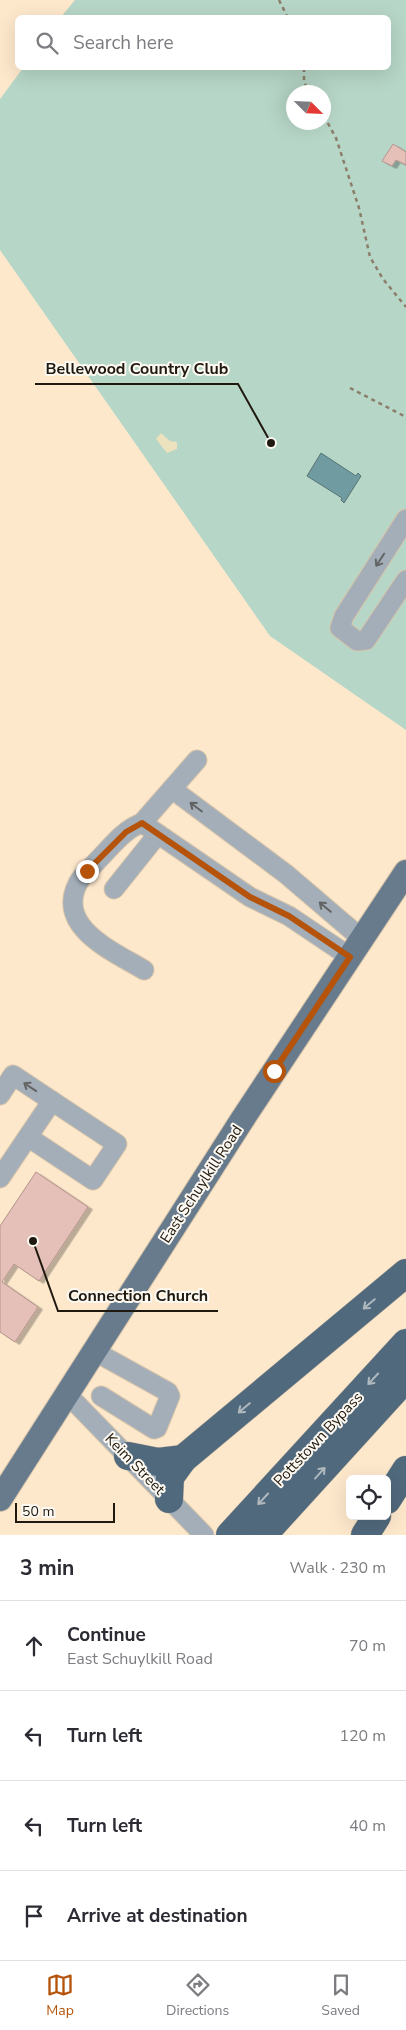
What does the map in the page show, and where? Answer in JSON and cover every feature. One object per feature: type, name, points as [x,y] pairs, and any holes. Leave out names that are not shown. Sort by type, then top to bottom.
[{"type":"highway","points":[[169,1499],[170,1477],[183,1459],[406,1273]]},
{"type":"highway","name":"Pottstown Bypass","points":[[230,1535],[406,1343]]},
{"type":"highway","name":"Pottstown Bypass","points":[[263,1535],[406,1378]]},
{"type":"highway","points":[[128,1456],[158,1462],[183,1459]]},
{"type":"highway","points":[[391,1494],[406,1470]]},
{"type":"highway","points":[[365,1535],[374,1520]]},
{"type":"main road","name":"East Schuylkill Road","points":[[3,1487],[67,1394],[406,872]]},
{"type":"street","points":[[406,519],[344,616],[340,628],[357,641],[366,640],[406,580]]},
{"type":"street","points":[[144,970],[85,932],[74,914],[73,904],[78,884],[87,871],[126,832],[142,823],[197,760]]},
{"type":"street","points":[[172,789],[286,874],[356,948]]},
{"type":"street","points":[[142,823],[250,897],[356,948]]},
{"type":"street","points":[[114,890],[158,834]]},
{"type":"street","points":[[0,1095],[13,1075],[117,1144],[93,1180],[28,1137]]},
{"type":"street","points":[[0,1178],[52,1101]]},
{"type":"street","points":[[94,1351],[168,1392],[170,1396],[157,1428],[154,1429],[101,1396]]},
{"type":"street","name":"Keim Street","points":[[67,1394],[204,1535]]},
{"type":"path","points":[[279,0],[286,15]]},
{"type":"path","points":[[304,70],[306,85]]},
{"type":"path","points":[[331,129],[336,138],[361,216],[370,257],[383,279],[406,307]]},
{"type":"path","points":[[350,388],[406,416]]},
{"type":"green space","points":[[75,0],[406,0],[406,730],[270,636],[0,250],[0,99],[22,70],[391,70],[391,15],[63,15]]},
{"type":"sand","points":[[161,433],[170,441],[177,442],[177,449],[167,453],[156,439]]},
{"type":"water","points":[[321,453],[356,476],[358,473],[361,476],[344,503],[341,500],[342,498],[307,476]]},
{"type":"building","points":[[393,144],[406,152],[406,165],[396,160],[392,166],[382,161]]},
{"type":"building","points":[[36,1172],[88,1207],[39,1281],[14,1264],[2,1282],[38,1307],[15,1342],[0,1332],[0,1226]]},
{"type":"place","name":"Bellewood Country Club","points":[[271,443]]},
{"type":"place","name":"Connection Church","points":[[33,1241]]},
{"type":"route","points":[[87,871],[126,832],[142,823],[250,897],[289,916],[350,957],[274,1071]]}]
